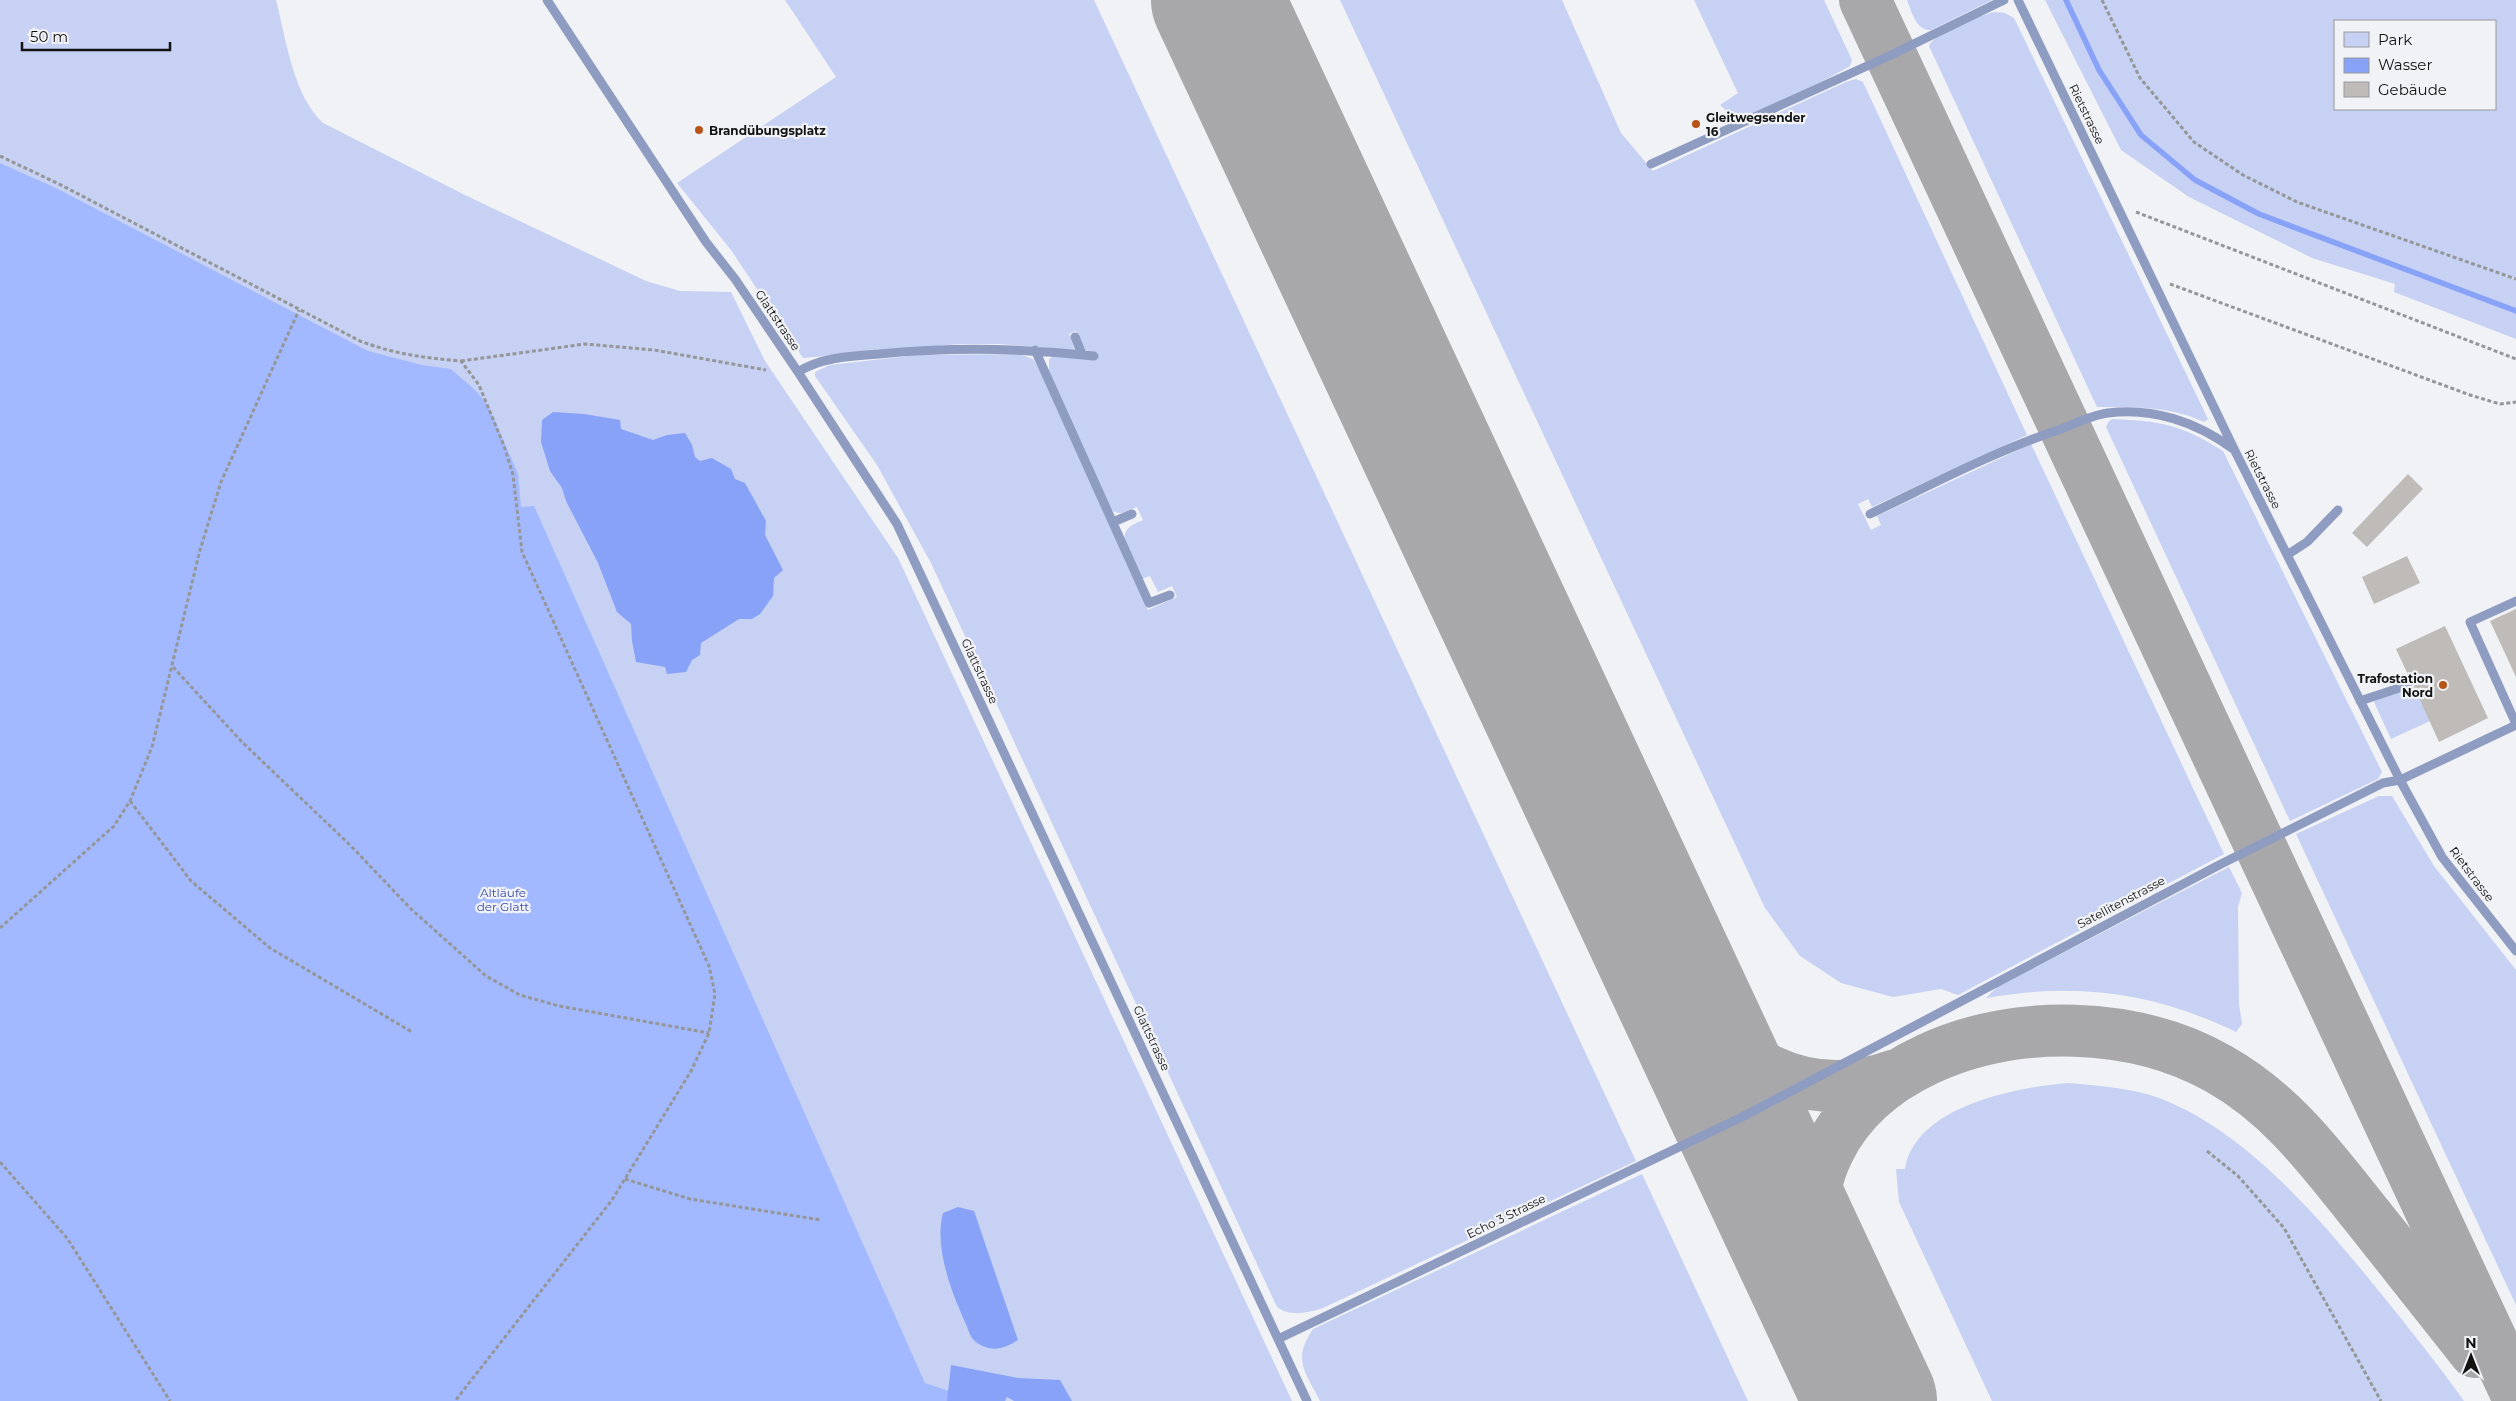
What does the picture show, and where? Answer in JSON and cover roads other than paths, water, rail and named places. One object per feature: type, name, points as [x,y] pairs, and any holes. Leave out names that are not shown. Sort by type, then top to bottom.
[{"type":"lane","name":"Glattstrasse","points":[[547,0],[706,242],[798,372],[879,494],[904,539],[1307,1401]]},
{"type":"lane","points":[[1650,164],[1881,60],[2004,0]]},
{"type":"lane","name":"Rietstrasse","points":[[2018,0],[2235,451],[2400,780],[2442,857],[2516,951]]},
{"type":"lane","points":[[1075,337],[1082,354]]},
{"type":"lane","points":[[798,372],[821,361],[897,352],[959,349],[1035,350],[1094,356]]},
{"type":"lane","points":[[1035,350],[1149,603],[1170,595]]},
{"type":"lane","points":[[1870,514],[2025,441],[2109,413],[2142,413],[2175,419],[2206,431],[2235,451]]},
{"type":"lane","points":[[2287,555],[2307,542],[2338,510]]},
{"type":"lane","points":[[1113,522],[1132,514]]},
{"type":"lane","points":[[2516,601],[2470,622],[2516,724]]},
{"type":"lane","points":[[2360,700],[2408,685]]},
{"type":"lane","name":"Satellitenstrasse","points":[[1744,1116],[2221,864],[2383,784],[2400,780],[2516,724]]},
{"type":"lane","name":"Echo 3 Strasse","points":[[1278,1339],[1744,1116]]},
{"type":"water","points":[[553,412],[584,414],[620,420],[621,429],[653,440],[667,435],[685,433],[692,445],[695,457],[700,461],[712,458],[731,469],[735,479],[745,483],[766,521],[765,535],[783,570],[774,578],[773,596],[760,614],[752,619],[739,619],[701,643],[700,655],[692,660],[686,672],[667,674],[665,667],[636,662],[631,624],[617,612],[598,563],[566,501],[562,488],[550,471],[541,442],[542,420]]},
{"type":"water","points":[[958,1207],[974,1211],[1018,1340],[1008,1346],[992,1349],[974,1340],[969,1333],[954,1297],[942,1254],[941,1226],[943,1213]]},
{"type":"water","points":[[951,1365],[1018,1378],[1060,1380],[1072,1401],[1014,1401],[1007,1397],[1005,1401],[947,1401]]},
{"type":"waterway","points":[[2066,0],[2099,70],[2141,135],[2195,180],[2259,214],[2516,311]]},
{"type":"place","name":"Gleitwegsender 16","points":[[1696,124]]},
{"type":"place","name":"Brandübungsplatz","points":[[699,130]]},
{"type":"place","name":"Trafostation Nord","points":[[2443,685]]},
{"type":"park label","name":"Altläufe der Glatt","points":[[503,899]]}]
